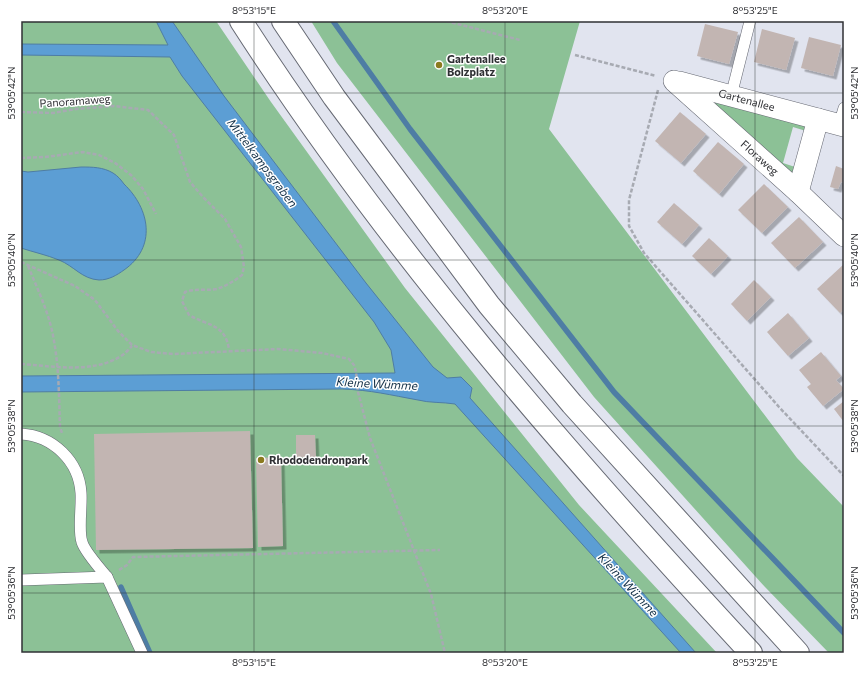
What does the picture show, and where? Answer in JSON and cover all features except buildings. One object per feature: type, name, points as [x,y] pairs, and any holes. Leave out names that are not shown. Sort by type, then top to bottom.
[{"type":"highway","points":[[241,21],[315,128],[387,228],[462,325],[632,524],[751,653]]},
{"type":"highway","points":[[283,21],[334,97],[489,305],[572,404],[798,653]]},
{"type":"street","name":"Gartenallee","points":[[665,81],[818,119],[842,120]]},
{"type":"street","name":"Floraweg","points":[[665,81],[798,192],[844,236]]},
{"type":"street","points":[[798,192],[818,119]]},
{"type":"lane","points":[[730,96],[750,21]]},
{"type":"lane","points":[[21,434],[32,435],[52,442],[76,470],[81,492],[82,542],[107,577],[142,653]]},
{"type":"lane","points":[[21,580],[107,577]]},
{"type":"path","points":[[446,21],[520,40]]},
{"type":"path","points":[[575,55],[665,81],[629,200],[629,226],[644,253],[779,407],[844,476]]},
{"type":"path","name":"Panoramaweg","points":[[21,112],[53,113],[76,109],[114,106],[148,110],[174,135],[190,182],[226,219],[241,247],[244,267],[242,275],[216,289],[196,288],[185,292],[182,301],[188,315],[217,327],[228,339],[229,350]]},
{"type":"path","points":[[21,158],[46,157],[83,152],[99,155],[115,163],[131,175],[143,189],[156,214]]},
{"type":"path","points":[[21,262],[75,286],[95,300],[118,331],[132,345],[151,352],[173,354],[229,350],[278,349],[322,353],[349,359],[354,365],[356,372],[358,392],[370,438],[432,594],[445,653]]},
{"type":"path","points":[[27,265],[50,322],[58,366],[60,427],[66,442],[60,450]]},
{"type":"path","points":[[21,364],[58,366],[103,364],[122,356],[132,345]]},
{"type":"path","points":[[107,577],[127,565],[133,557],[440,550]]},
{"type":"green space","name":"Rhododendronpark","points":[[21,21],[216,21],[271,102],[405,288],[579,505],[717,653],[21,653]]},
{"type":"green space","points":[[311,21],[580,21],[549,129],[797,458],[844,507],[844,653],[829,653],[765,587],[594,397],[337,63]]},
{"type":"green space","points":[[697,94],[804,124],[806,131],[793,127],[783,163],[795,167],[793,176]]},
{"type":"water","points":[[156,21],[172,21],[224,96],[366,283],[433,367],[447,378],[461,377],[472,388],[470,398],[696,653],[681,653],[455,404],[427,402],[371,392],[342,389],[21,392],[21,376],[395,373],[391,350],[374,322],[182,76],[170,57],[21,55],[21,44],[168,45]]},
{"type":"water","points":[[81,167],[101,168],[116,175],[133,194],[140,205],[144,216],[146,228],[142,250],[135,261],[124,270],[106,279],[93,279],[83,275],[59,260],[21,248],[21,171],[28,172]]},
{"type":"waterway","points":[[333,21],[410,129],[614,392],[844,633]]},
{"type":"waterway","points":[[121,587],[150,653]]},
{"type":"place","name":"Gartenallee Bolzplatz","points":[[439,65]]},
{"type":"place","name":"Rhododendronpark","points":[[261,460]]},
{"type":"water label","name":"Mittelkampsgraben","points":[[262,163]]},
{"type":"water label","name":"Kleine Wümme","points":[[377,384]]},
{"type":"water label","name":"Kleine Wümme","points":[[628,585]]}]
